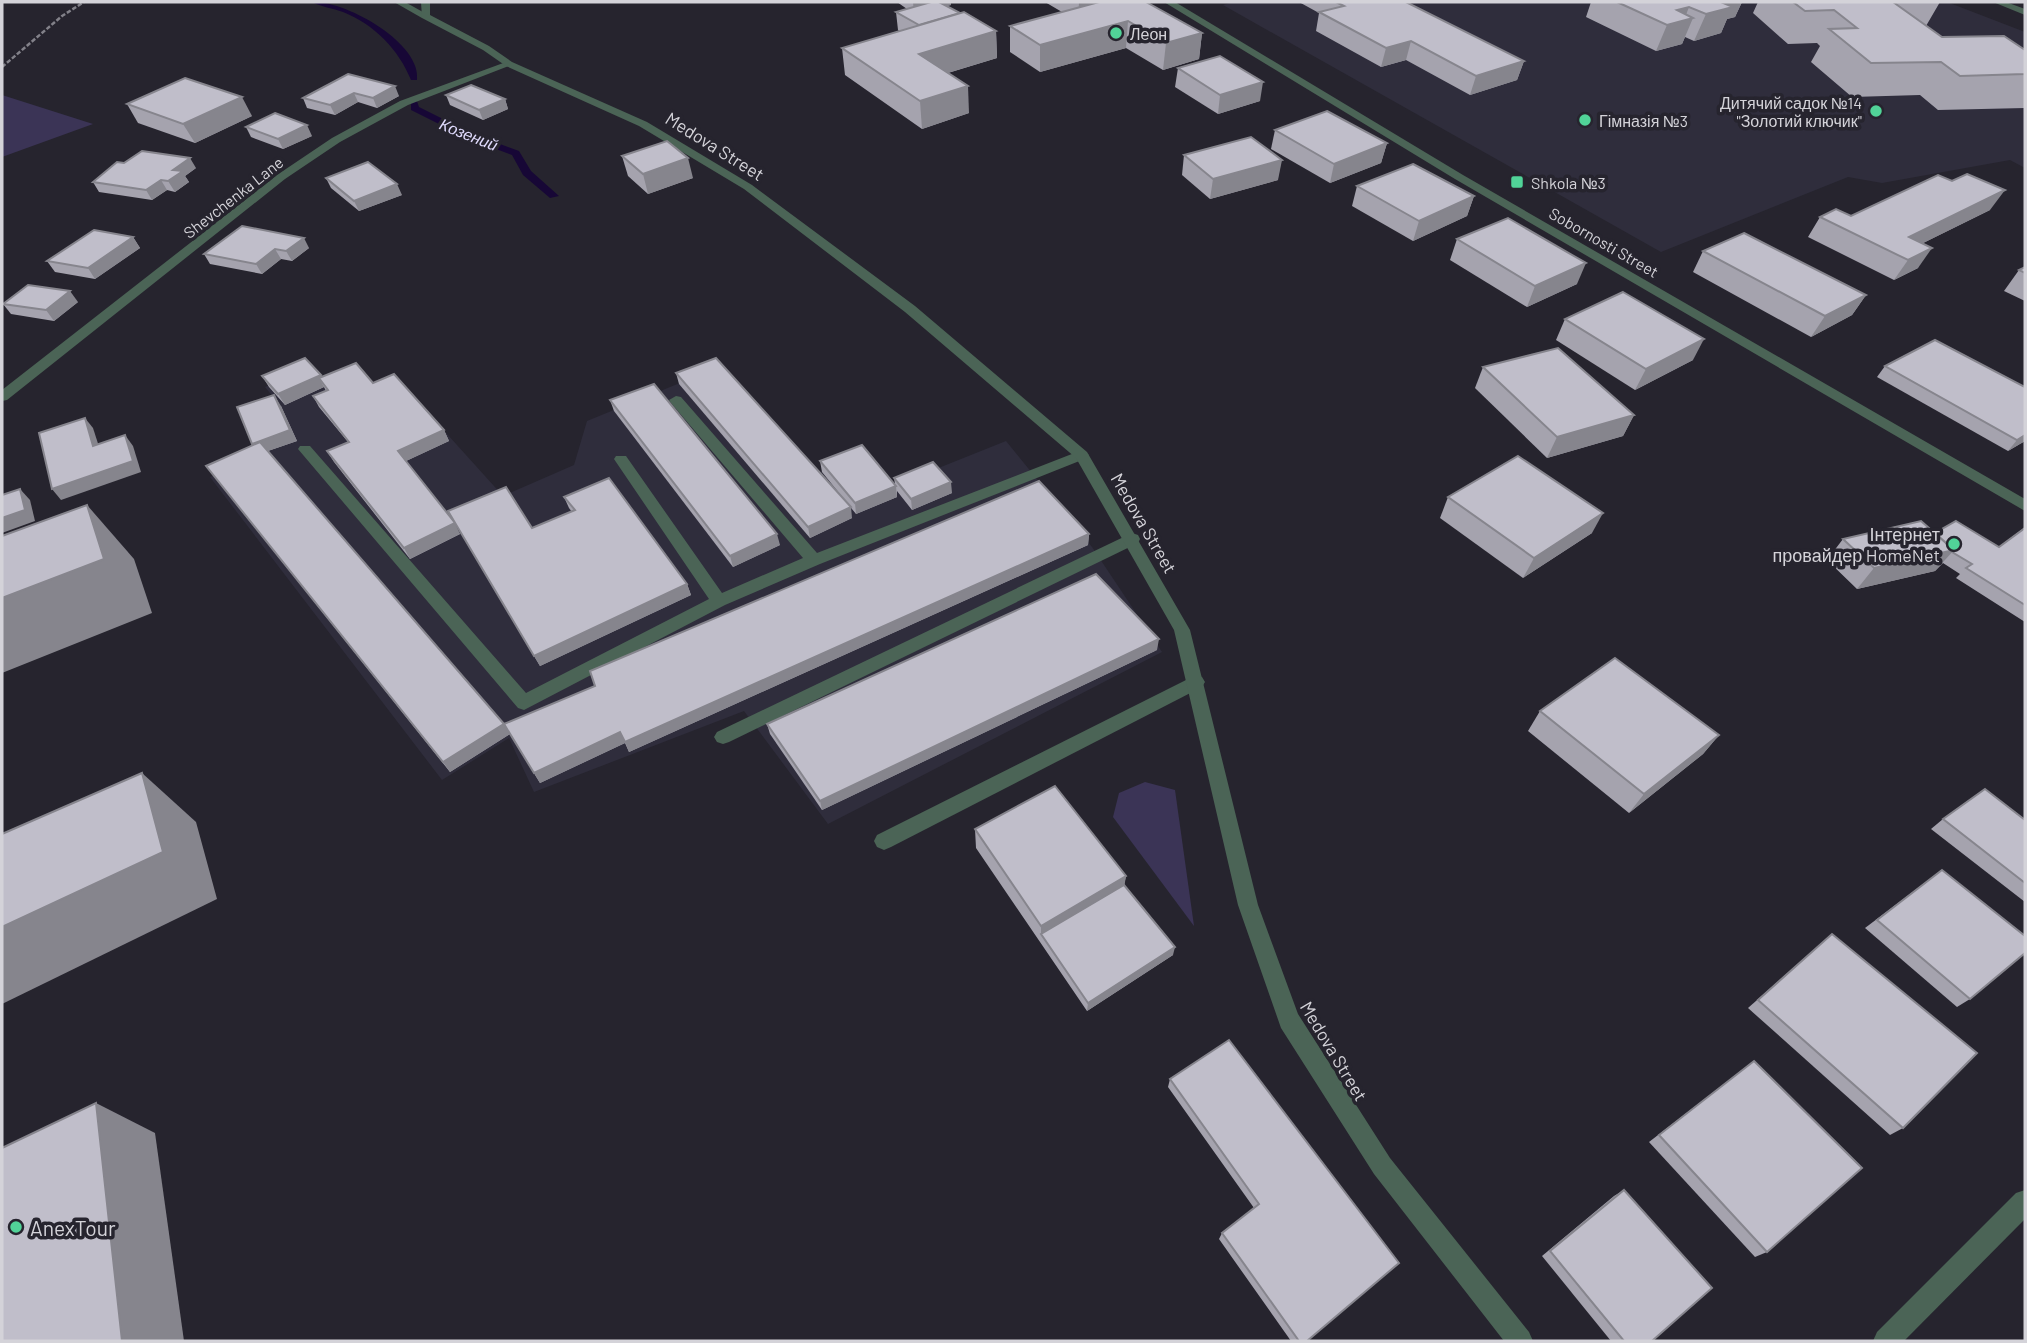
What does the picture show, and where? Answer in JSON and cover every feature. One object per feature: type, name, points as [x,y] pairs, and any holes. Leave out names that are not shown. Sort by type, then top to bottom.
[{"type":"street","name":"Medova Street","points":[[399,2],[425,9],[509,64],[643,124],[748,187],[911,309],[1082,455],[1182,629],[1248,905],[1289,1020],[1382,1166],[1520,1341]]},
{"type":"street","name":"Sobornosti Street","points":[[1168,2],[1459,177],[2025,506]]},
{"type":"street","points":[[1998,2],[2025,12]]},
{"type":"street","name":"Shevchenka Lane","points":[[2,397],[281,177],[336,140],[404,103],[509,64]]},
{"type":"street","points":[[676,401],[814,560]]},
{"type":"street","points":[[305,449],[524,703],[719,601],[814,560],[1082,455]]},
{"type":"street","points":[[621,459],[719,601]]},
{"type":"street","points":[[2008,496],[2025,487]]},
{"type":"street","points":[[723,737],[1132,539]]},
{"type":"street","points":[[884,841],[1196,682]]},
{"type":"street","points":[[1886,1341],[2025,1202]]},
{"type":"path","points":[[2,67],[31,46],[63,13],[84,2]]},
{"type":"shaded area","name":"Гімназія №3","points":[[1234,2],[1947,2],[2025,32],[2025,168],[2010,160],[1882,183],[1848,177],[1661,252],[1223,5]]},
{"type":"shaded area","points":[[2,95],[93,124],[2,157]]},
{"type":"shaded area","points":[[311,367],[331,385],[380,391],[401,383],[503,496],[574,465],[587,421],[719,367],[818,473],[864,453],[896,485],[1006,441],[1092,547],[1162,652],[828,824],[744,711],[534,792],[509,738],[442,780],[210,477],[257,455],[279,404],[265,387]]},
{"type":"shaded area","points":[[1145,782],[1175,790],[1194,926],[1113,817],[1119,793]]},
{"type":"building","points":[[939,2],[960,13],[919,25],[896,12]]},
{"type":"building","points":[[1099,2],[1146,2],[1202,33],[1166,43],[1128,21],[1040,45],[1010,26]]},
{"type":"building","points":[[1336,2],[1406,2],[1524,61],[1476,76],[1411,41],[1386,48],[1319,12],[1344,6]]},
{"type":"building","points":[[1617,2],[1721,2],[1733,7],[1706,14],[1689,7],[1677,10],[1693,18],[1667,25]]},
{"type":"building","points":[[1793,2],[1893,2],[1942,37],[2004,36],[2025,50],[2025,74],[1960,76],[1941,62],[1871,63],[1829,29],[1857,28],[1834,10],[1805,11]]},
{"type":"building","points":[[964,12],[996,31],[919,54],[968,86],[920,101],[842,48]]},
{"type":"building","points":[[1220,56],[1263,82],[1220,95],[1178,68]]},
{"type":"building","points":[[348,74],[395,86],[373,98],[354,93],[330,105],[303,98]]},
{"type":"building","points":[[185,78],[242,97],[183,124],[127,104]]},
{"type":"building","points":[[471,85],[505,99],[479,110],[446,95]]},
{"type":"building","points":[[1327,111],[1387,143],[1334,164],[1275,130]]},
{"type":"building","points":[[275,113],[307,125],[278,139],[246,127]]},
{"type":"building","points":[[1251,137],[1282,160],[1213,179],[1184,155]]},
{"type":"building","points":[[667,141],[688,158],[643,174],[622,156]]},
{"type":"building","points":[[142,151],[190,158],[173,170],[183,171],[146,190],[93,182],[117,162],[124,163]]},
{"type":"building","points":[[368,162],[397,184],[354,201],[326,178]]},
{"type":"building","points":[[1413,164],[1474,196],[1419,221],[1357,186]]},
{"type":"building","points":[[1967,174],[2005,190],[1909,237],[1932,248],[1908,260],[1820,217],[1836,209],[1851,216],[1938,175],[1952,181]]},
{"type":"building","points":[[1508,218],[1586,263],[1535,286],[1457,239]]},
{"type":"building","points":[[242,226],[304,238],[286,251],[275,249],[256,264],[204,254]]},
{"type":"building","points":[[94,230],[133,237],[88,268],[47,261]]},
{"type":"building","points":[[1744,233],[1866,295],[1825,316],[1703,251]]},
{"type":"building","points":[[28,285],[70,291],[46,310],[3,304]]},
{"type":"building","points":[[1623,292],[1704,339],[1646,369],[1565,319]]},
{"type":"building","points":[[1935,340],[2025,387],[2025,435],[2017,440],[1885,366]]},
{"type":"building","points":[[1558,348],[1634,415],[1557,437],[1483,367]]},
{"type":"building","points":[[305,358],[321,375],[278,394],[262,376]]},
{"type":"building","points":[[716,358],[851,507],[808,527],[676,373]]},
{"type":"building","points":[[356,363],[373,383],[394,374],[444,430],[398,451],[455,523],[404,548],[327,451],[349,442],[313,396],[328,390],[319,378]]},
{"type":"building","points":[[654,384],[777,534],[730,556],[610,400]]},
{"type":"building","points":[[274,395],[290,430],[252,444],[237,407]]},
{"type":"building","points":[[85,418],[93,446],[125,435],[133,461],[52,489],[39,433]]},
{"type":"building","points":[[260,442],[504,724],[443,762],[206,466]]},
{"type":"building","points":[[862,445],[896,486],[855,503],[820,461]]},
{"type":"building","points":[[1518,456],[1603,513],[1534,558],[1448,497]]},
{"type":"building","points":[[933,462],[951,482],[911,499],[894,478]]},
{"type":"building","points":[[609,478],[687,584],[534,656],[448,511],[506,487],[532,528],[575,510],[564,497]]},
{"type":"building","points":[[1039,481],[1089,534],[625,742],[620,732],[534,773],[504,724],[595,686],[590,671]]},
{"type":"building","points":[[20,489],[25,510],[2,518],[2,495]]},
{"type":"building","points":[[87,505],[104,559],[2,598],[2,536]]},
{"type":"building","points":[[1921,521],[1954,550],[1874,568],[1843,539]]},
{"type":"building","points":[[1956,521],[1999,547],[2025,528],[2025,605],[1966,568],[1972,564],[1952,552],[1954,550],[1935,533]]},
{"type":"building","points":[[1096,574],[1159,639],[820,801],[767,724]]},
{"type":"building","points":[[1615,658],[1719,735],[1644,794],[1540,711]]},
{"type":"building","points":[[142,773],[163,852],[2,927],[2,834]]},
{"type":"building","points":[[1055,786],[1126,876],[1041,926],[975,829]]},
{"type":"building","points":[[1985,789],[2025,820],[2025,883],[1943,819]]},
{"type":"building","points":[[1942,870],[2025,936],[2025,953],[1970,999],[1877,920]]},
{"type":"building","points":[[1124,885],[1175,947],[1088,1003],[1041,934]]},
{"type":"building","points":[[1832,934],[1977,1053],[1903,1128],[1758,1000]]},
{"type":"building","points":[[1229,1040],[1399,1263],[1307,1341],[1299,1341],[1222,1233],[1259,1204],[1170,1079]]},
{"type":"building","points":[[1754,1061],[1862,1168],[1767,1252],[1659,1135]]},
{"type":"building","points":[[96,1103],[122,1341],[2,1341],[2,1148]]},
{"type":"building","points":[[1624,1190],[1712,1288],[1652,1341],[1624,1341],[1550,1251]]},
{"type":"waterway","name":"Козений","points":[[316,2],[362,18],[400,51],[414,78]]},
{"type":"waterway","name":"Козений","points":[[414,103],[414,108],[470,136],[516,153],[527,173],[554,196]]},
{"type":"place","name":"Леон","points":[[1116,33]]},
{"type":"place","name":"Дитячий садок №14 \"Золотий ключик\"","points":[[1876,111]]},
{"type":"place","name":"Гімназія №3","points":[[1585,120]]},
{"type":"place","name":"Shkola №3","points":[[1517,182]]},
{"type":"place","name":"Інтернет провайдер HomeNet","points":[[1954,544]]},
{"type":"place","name":"AnexTour","points":[[16,1227]]}]
